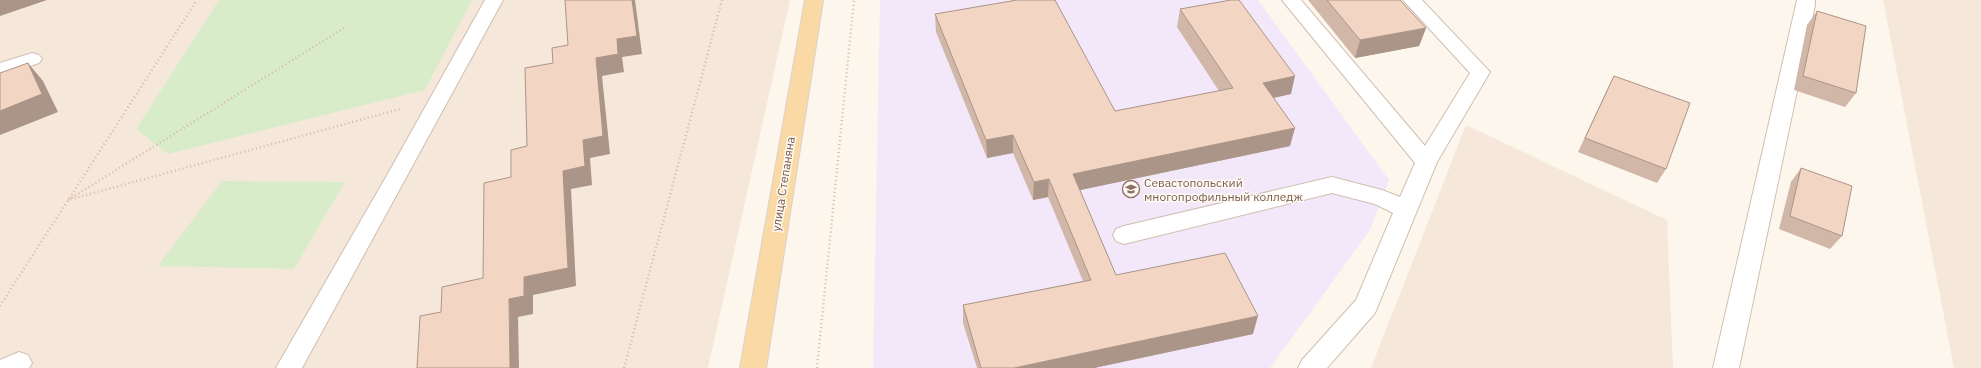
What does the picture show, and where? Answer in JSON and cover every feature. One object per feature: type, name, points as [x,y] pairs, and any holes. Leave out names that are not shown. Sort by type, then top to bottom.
[{"type":"main road","name":"улица Степаняна","points":[[753,368],[814,0]]},
{"type":"lane","points":[[289,368],[441,98],[494,0]]},
{"type":"lane","points":[[1291,0],[1426,162]]},
{"type":"lane","points":[[1311,368],[1366,306],[1426,162],[1480,72],[1412,0]]},
{"type":"lane","points":[[1726,368],[1806,0]]},
{"type":"lane","points":[[0,70],[32,59]]},
{"type":"lane","points":[[1124,235],[1332,185],[1382,198],[1406,210]]},
{"type":"path","points":[[0,306],[197,0]]},
{"type":"path","points":[[624,368],[722,0]]},
{"type":"path","points":[[817,368],[854,0]]},
{"type":"path","points":[[68,200],[344,28]]},
{"type":"path","points":[[68,200],[441,98]]},
{"type":"shaded area","points":[[0,0],[790,0],[708,368],[0,368]]},
{"type":"shaded area","name":"Севастопольский многопрофильный колледж","points":[[880,0],[1258,0],[1389,180],[1370,230],[1270,368],[873,368]]},
{"type":"shaded area","points":[[1883,0],[1981,0],[1981,368],[1954,368]]},
{"type":"shaded area","points":[[1466,125],[1667,220],[1673,368],[1371,368]]},
{"type":"green space","points":[[219,0],[472,0],[425,90],[168,154],[136,129]]},
{"type":"green space","points":[[222,181],[345,182],[294,269],[158,266]]},
{"type":"building","points":[[565,0],[632,0],[637,36],[617,39],[618,54],[596,58],[603,136],[583,140],[585,166],[563,171],[568,268],[524,277],[524,296],[509,299],[510,368],[417,368],[420,316],[441,312],[442,287],[483,278],[484,183],[511,177],[511,150],[527,146],[525,68],[553,63],[552,48],[568,45]]},
{"type":"building","points":[[1017,0],[1055,0],[1115,111],[1233,88],[1180,9],[1231,0],[1239,0],[1295,76],[1263,83],[1295,128],[1073,174],[1116,275],[1225,253],[1258,316],[1014,368],[981,368],[963,305],[1091,280],[1049,179],[1034,182],[1013,135],[986,140],[935,14]]},
{"type":"building","points":[[1327,0],[1400,0],[1426,28],[1360,40]]},
{"type":"building","points":[[1817,11],[1866,26],[1856,93],[1803,76]]},
{"type":"building","points":[[28,63],[42,94],[0,111],[0,73]]},
{"type":"building","points":[[1614,76],[1690,103],[1666,169],[1585,138]]},
{"type":"building","points":[[1801,168],[1852,186],[1842,236],[1790,216]]},
{"type":"place","name":"Севастопольский многопрофильный колледж","points":[[1131,189]]}]
